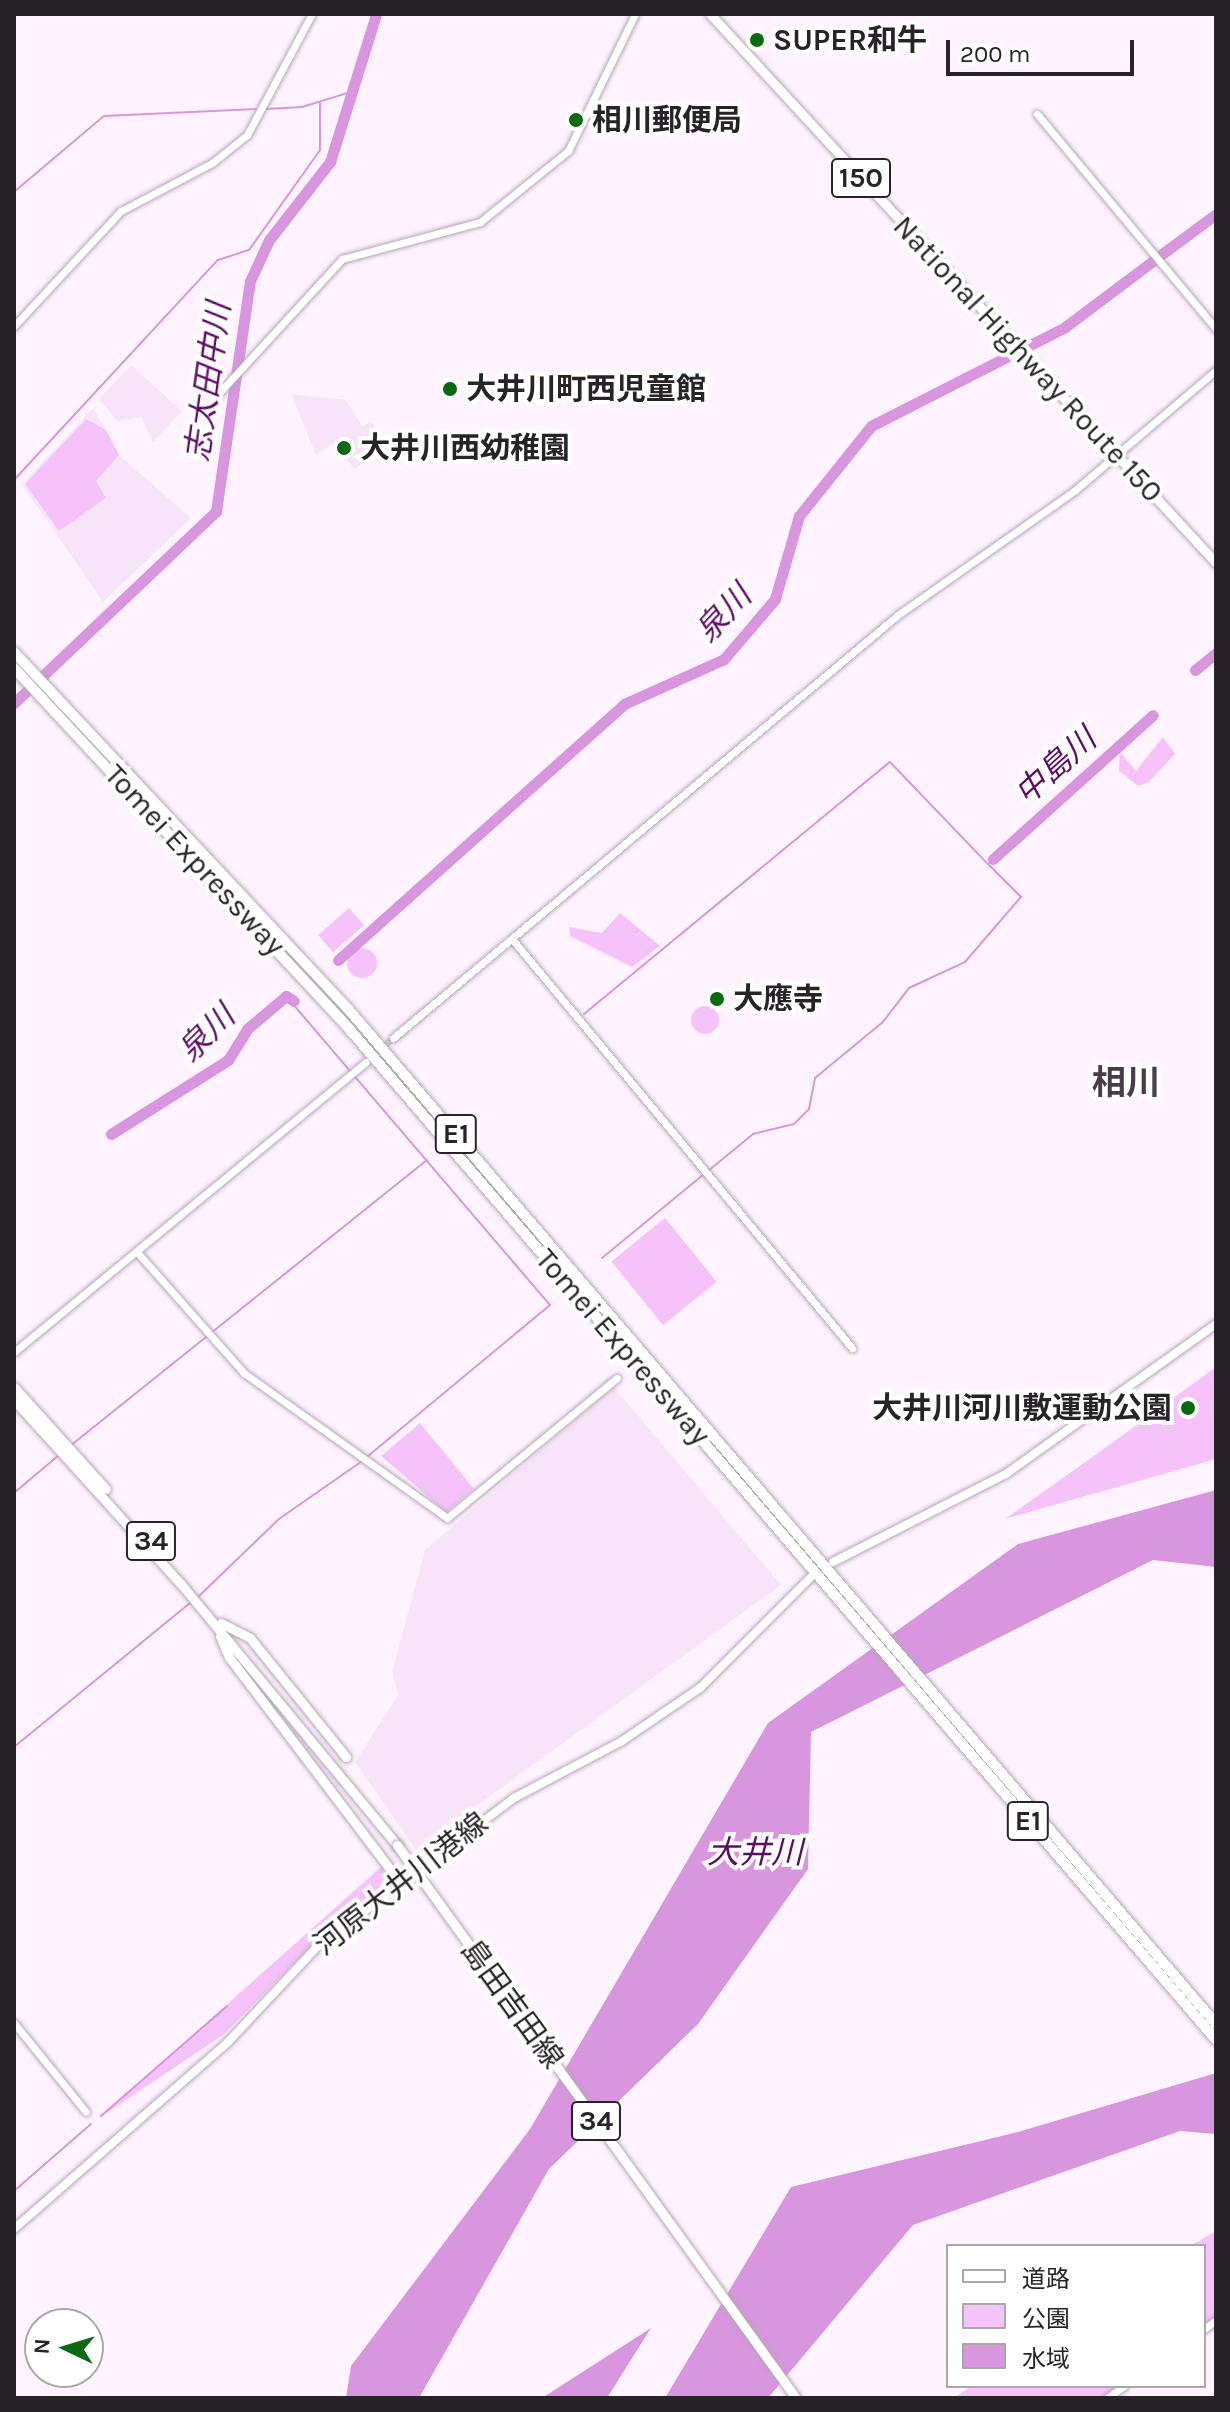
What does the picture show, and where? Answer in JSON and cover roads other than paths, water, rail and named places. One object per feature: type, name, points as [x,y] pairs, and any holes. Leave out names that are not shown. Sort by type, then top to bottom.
[{"type":"highway","name":"Tomei Expressway","points":[[14,652],[18,667],[349,1010],[1216,2024]]},
{"type":"highway","name":"Tomei Expressway","points":[[44,691],[351,1031],[1216,2040]]},
{"type":"main road","name":"National Highway Route 150","points":[[710,14],[1216,563]]},
{"type":"main road","points":[[833,1562],[1006,1474],[1216,1324]]},
{"type":"main road","name":"島田吉田線","points":[[14,1387],[219,1625],[397,1845],[796,2398]]},
{"type":"main road","name":"島田吉田線","points":[[14,1400],[219,1625]]},
{"type":"main road","name":"河原大井川港線","points":[[14,2229],[228,2042],[317,1947],[399,1881],[514,1798],[622,1741],[700,1688],[813,1575]]},
{"type":"main road","points":[[219,1625],[250,1638],[346,1757]]},
{"type":"main road","points":[[219,1625],[229,1657],[399,1881]]},
{"type":"street","points":[[14,326],[121,211],[212,163],[247,135],[312,14]]},
{"type":"street","points":[[218,394],[244,372],[308,289],[342,259],[480,222],[568,151],[635,14]]},
{"type":"street","points":[[1037,114],[1216,329]]},
{"type":"street","points":[[393,1038],[905,609],[1118,456],[1216,370]]},
{"type":"street","points":[[512,939],[852,1348]]},
{"type":"street","points":[[14,1352],[366,1062]]},
{"type":"street","points":[[137,1252],[244,1373],[447,1518],[617,1378]]},
{"type":"street","points":[[14,2023],[86,2112]]},
{"type":"water","name":"大井川","points":[[1216,1490],[1216,1567],[1153,1560],[811,1732],[808,1869],[698,2024],[549,2169],[419,2398],[346,2398],[351,2366],[530,2129],[768,1723],[1018,1544]]},
{"type":"water","points":[[1216,2073],[1216,2134],[1180,2131],[913,2225],[768,2398],[665,2398],[791,2187],[1018,2132]]},
{"type":"water","points":[[651,2328],[607,2398],[542,2398]]},
{"type":"waterway","name":"志太田中川","points":[[14,703],[216,511],[250,281],[269,240],[330,162],[376,14]]},
{"type":"waterway","points":[[266,109],[302,107],[354,91]]},
{"type":"waterway","points":[[14,480],[218,260],[249,250],[320,150],[320,103]]},
{"type":"waterway","points":[[14,192],[104,116],[256,109]]},
{"type":"waterway","name":"泉川","points":[[1162,254],[1216,214]]},
{"type":"waterway","name":"泉川","points":[[338,960],[624,704],[724,659],[775,599],[799,516],[871,426],[1065,327],[1153,261]]},
{"type":"waterway","name":"中島川","points":[[1195,670],[1216,653]]},
{"type":"waterway","name":"中島川","points":[[993,859],[1153,715]]},
{"type":"waterway","points":[[584,1014],[890,762],[986,862]]},
{"type":"waterway","points":[[708,1171],[753,1134],[794,1124],[809,1109],[815,1078],[883,1022],[909,988],[965,962],[1021,897],[988,864],[993,859]]},
{"type":"waterway","name":"泉川","points":[[111,1134],[228,1060],[247,1029],[286,996],[294,1001]]},
{"type":"waterway","points":[[292,1003],[550,1305],[367,1457]]},
{"type":"waterway","points":[[70,1446],[427,1160]]},
{"type":"waterway","points":[[602,1258],[703,1175]]},
{"type":"waterway","points":[[14,1493],[59,1455]]},
{"type":"waterway","points":[[198,1597],[279,1519],[362,1461]]},
{"type":"waterway","points":[[14,1747],[190,1603]]},
{"type":"waterway","points":[[101,2116],[227,2006]]},
{"type":"waterway","points":[[14,2191],[91,2124]]},
{"type":"tunnel","points":[[370,1058],[393,1038]]},
{"type":"place","name":"SUPER和牛","points":[[757,40]]},
{"type":"place","name":"相川郵便局","points":[[576,120]]},
{"type":"place","name":"大井川町西児童館","points":[[450,389]]},
{"type":"place","name":"大井川西幼稚園","points":[[344,448]]},
{"type":"place","name":"大應寺","points":[[717,999]]},
{"type":"place","name":"大井川河川敷運動公園","points":[[1188,1408]]},
{"type":"district","name":"相川","points":[[1126,1084]]}]
